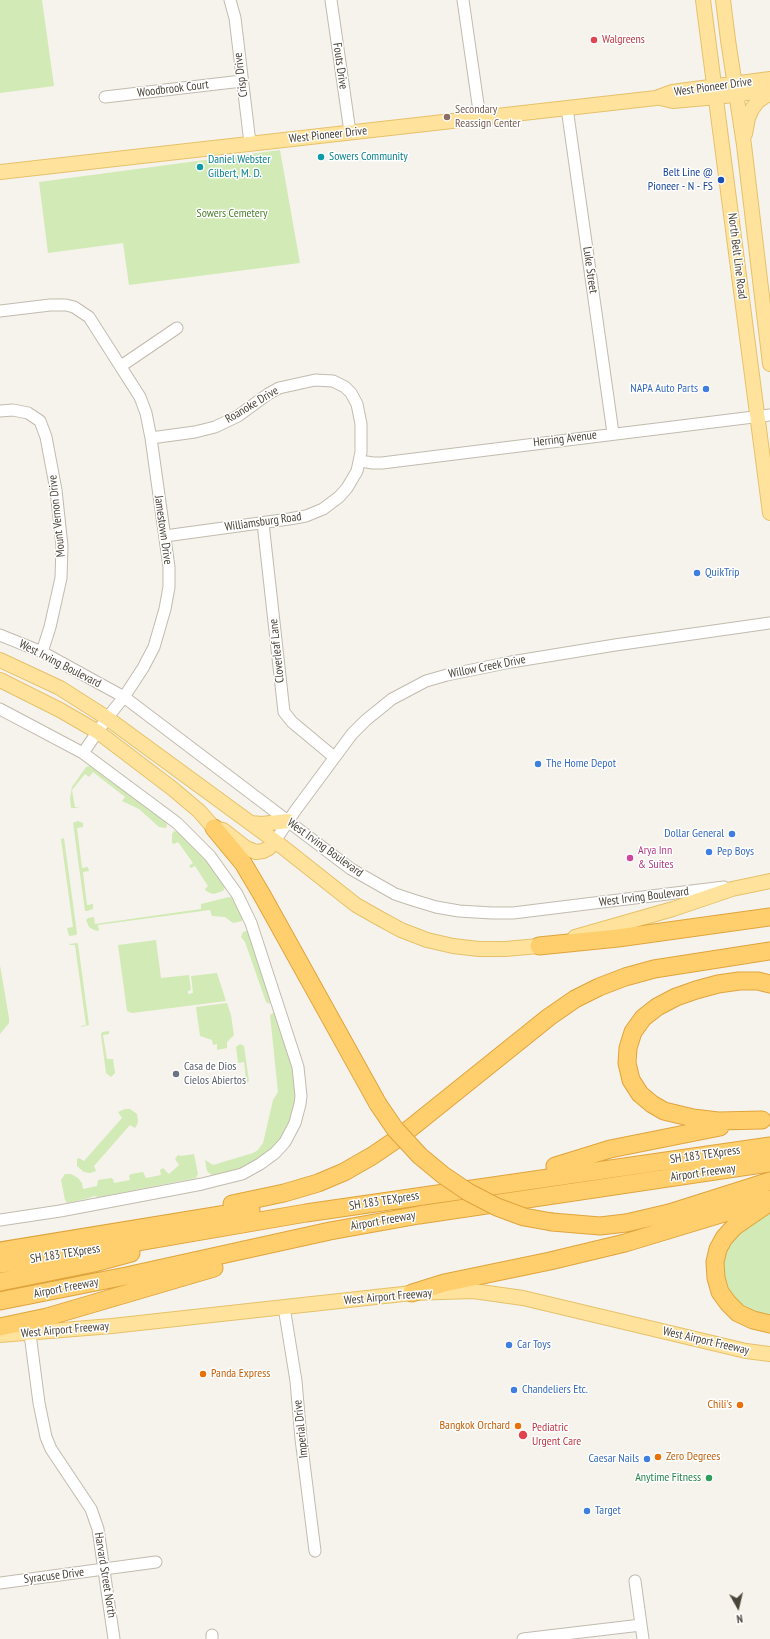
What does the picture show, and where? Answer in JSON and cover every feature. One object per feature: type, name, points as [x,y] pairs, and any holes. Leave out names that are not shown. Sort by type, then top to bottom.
[{"type":"highway","points":[[214,828],[243,864],[262,895],[378,1104],[395,1128],[420,1156],[468,1192],[496,1207],[524,1217],[552,1222],[600,1226],[626,1223],[669,1213],[770,1181]]},
{"type":"highway","points":[[539,946],[618,938],[770,917]]},
{"type":"highway","points":[[170,1223],[222,1206],[284,1193],[311,1185],[344,1172],[372,1156],[397,1138],[549,1017],[575,999],[599,987],[625,976],[654,969],[770,951]]},
{"type":"highway","points":[[766,1119],[718,1121],[678,1115],[664,1111],[652,1104],[640,1094],[631,1080],[627,1063],[628,1048],[633,1032],[643,1018],[657,1007],[676,997],[718,984],[739,981],[758,981],[770,984]]},
{"type":"highway","points":[[555,1166],[610,1149],[697,1131],[766,1119]]},
{"type":"highway","points":[[0,1252],[170,1223],[325,1199],[770,1135]]},
{"type":"highway","name":"SH 183 TEXpress","points":[[0,1264],[313,1212],[770,1146]]},
{"type":"highway","name":"SH 183 TEXpress","points":[[0,1271],[340,1215],[770,1153]]},
{"type":"highway","name":"Airport Freeway","points":[[0,1301],[126,1276],[330,1231],[458,1208],[770,1163]]},
{"type":"highway","points":[[412,1293],[444,1283],[614,1246],[770,1199]]},
{"type":"highway","points":[[770,1203],[734,1227],[724,1238],[718,1249],[715,1262],[716,1278],[720,1292],[728,1304],[738,1313],[753,1320],[770,1324]]},
{"type":"highway","points":[[0,1327],[47,1316],[207,1269],[279,1251],[330,1231]]},
{"type":"highway","points":[[0,1244],[38,1246]]},
{"type":"highway","points":[[0,1282],[94,1263],[146,1248]]},
{"type":"main road","name":"North Belt Line Road","points":[[703,0],[764,415],[770,513]]},
{"type":"main road","name":"North Belt Line Road","points":[[723,0],[744,145],[770,364]]},
{"type":"main road","name":"West Pioneer Drive","points":[[0,172],[656,98],[672,92],[716,92],[735,89],[770,79]]},
{"type":"main road","name":"West Pioneer Drive","points":[[735,89],[770,90]]},
{"type":"main road","points":[[744,145],[748,118],[752,109],[758,101],[770,93]]},
{"type":"main road","name":"West Irving Boulevard","points":[[0,660],[60,688],[107,718],[275,841],[356,904],[401,930],[427,940],[453,946],[479,949],[505,949],[539,946],[614,926],[732,889],[770,881]]},
{"type":"main road","points":[[0,680],[60,710],[98,732],[173,789],[198,811],[214,828],[223,830],[246,848],[256,852],[270,848],[275,841]]},
{"type":"main road","points":[[250,823],[262,824],[288,821]]},
{"type":"main road","name":"West Airport Freeway","points":[[0,1335],[30,1334],[412,1293],[473,1291],[516,1297],[746,1352],[770,1354]]},
{"type":"street","name":"Fouts Drive","points":[[330,0],[350,132]]},
{"type":"street","points":[[463,0],[480,118]]},
{"type":"street","name":"Crisp Drive","points":[[232,4],[250,143]]},
{"type":"street","name":"Woodbrook Court","points":[[105,97],[242,81]]},
{"type":"street","name":"Luke Street","points":[[567,108],[613,433]]},
{"type":"street","name":"Jamestown Drive","points":[[0,311],[66,304],[74,307],[89,318],[140,397],[151,438],[165,536],[169,578],[165,609],[154,647],[143,668],[124,697],[82,753]]},
{"type":"street","points":[[121,366],[177,328]]},
{"type":"street","name":"Roanoke Drive","points":[[151,438],[209,428],[238,416],[268,394],[279,388],[302,382],[325,379],[339,383],[345,387],[351,393],[357,404],[361,424],[362,442],[360,461]]},
{"type":"street","name":"Mount Vernon Drive","points":[[0,411],[13,410],[28,413],[40,421],[46,437],[56,490],[62,546],[61,578],[50,627],[42,652]]},
{"type":"street","name":"Herring Avenue","points":[[360,461],[382,463],[764,415]]},
{"type":"street","name":"Williamsburg Road","points":[[165,536],[306,516],[323,508],[339,497],[347,488],[357,471],[360,461]]},
{"type":"street","name":"Cloverleaf Lane","points":[[263,523],[284,712],[292,722],[334,757]]},
{"type":"street","name":"Willow Creek Drive","points":[[275,841],[352,734],[379,709],[408,690],[442,676],[504,663],[770,623]]},
{"type":"street","name":"West Irving Boulevard","points":[[0,635],[42,652],[124,697],[350,869],[388,890],[436,907],[460,911],[492,913],[517,912],[753,884]]},
{"type":"street","points":[[0,709],[82,753],[184,829],[210,856],[245,908],[260,948],[298,1067],[301,1096],[292,1130],[280,1147],[260,1164],[242,1174],[202,1184],[0,1220]]},
{"type":"street","name":"Imperial Drive","points":[[284,1307],[296,1380],[301,1439],[315,1551]]},
{"type":"street","name":"Harvard Street North","points":[[30,1334],[39,1402],[46,1437],[54,1454],[86,1502],[94,1517],[101,1543],[114,1639]]},
{"type":"street","name":"Syracuse Drive","points":[[0,1583],[156,1562]]},
{"type":"street","points":[[635,1581],[643,1639]]},
{"type":"street","points":[[524,1639],[641,1625]]},
{"type":"green space","points":[[0,0],[42,0],[54,86],[0,93]]},
{"type":"green space","name":"Sowers Cemetery","points":[[280,150],[300,263],[129,285],[123,243],[48,253],[39,182]]},
{"type":"green space","points":[[90,766],[165,821],[167,825],[166,828],[159,827],[139,809],[122,801],[125,797],[93,772],[89,777],[85,774],[72,790],[75,807],[80,808],[71,808],[70,798],[72,787],[86,767]]},
{"type":"green space","points":[[78,821],[83,823],[83,827],[77,828],[82,868],[88,867],[89,871],[83,872],[87,905],[93,904],[93,909],[87,911],[85,911],[73,823]]},
{"type":"green space","points":[[174,831],[178,832],[209,864],[226,886],[223,891],[214,894],[206,891],[205,889],[208,886],[195,866],[191,868],[189,866],[193,863],[178,842],[174,844],[172,843],[172,834]]},
{"type":"green space","points":[[64,838],[77,933],[76,935],[69,936],[67,928],[73,927],[61,839]]},
{"type":"green space","points":[[229,897],[233,898],[242,916],[242,921],[233,923],[225,917],[212,916],[210,910],[98,925],[99,931],[89,927],[86,920],[94,917],[95,924],[201,909],[201,904]]},
{"type":"green space","points":[[243,932],[248,932],[272,1000],[269,1004],[266,1002],[245,942],[241,937]]},
{"type":"green space","points":[[156,940],[161,978],[189,975],[191,990],[188,991],[188,994],[193,993],[191,976],[217,973],[226,1001],[132,1013],[127,1011],[118,945]]},
{"type":"green space","points":[[77,943],[89,1025],[81,1027],[86,1025],[75,945],[69,944]]},
{"type":"green space","points":[[0,965],[9,1023],[0,1034]]},
{"type":"green space","points":[[227,1003],[231,1015],[234,1035],[227,1042],[227,1048],[217,1050],[217,1044],[213,1045],[212,1040],[200,1036],[196,1007]]},
{"type":"green space","points":[[276,1013],[298,1084],[294,1119],[280,1144],[265,1157],[239,1171],[213,1176],[207,1171],[205,1160],[213,1165],[253,1153],[258,1150],[263,1143],[273,1100],[278,1092],[270,1015]]},
{"type":"green space","points":[[109,1031],[109,1034],[103,1035],[107,1059],[113,1059],[115,1073],[111,1077],[106,1073],[101,1035],[102,1032]]},
{"type":"green space","points":[[240,1044],[244,1046],[249,1081],[244,1086],[240,1083],[240,1080],[246,1079],[244,1062],[238,1063],[236,1047]]},
{"type":"green space","points":[[125,1109],[130,1109],[137,1114],[137,1125],[135,1128],[130,1125],[94,1166],[96,1171],[90,1173],[84,1172],[77,1166],[77,1159],[79,1158],[84,1161],[122,1118],[118,1112]]},
{"type":"green space","points":[[194,1154],[198,1174],[196,1178],[99,1197],[94,1196],[67,1203],[65,1200],[61,1180],[65,1174],[71,1174],[78,1178],[82,1183],[83,1189],[97,1186],[98,1180],[111,1178],[113,1179],[114,1183],[130,1180],[129,1176],[131,1174],[143,1172],[146,1178],[161,1175],[160,1170],[163,1168],[169,1174],[179,1165],[175,1159],[178,1155]]},
{"type":"green space","points":[[770,1210],[770,1316],[751,1310],[734,1299],[724,1285],[722,1259],[735,1236]]},
{"type":"place","name":"Walgreens","points":[[594,40]]},
{"type":"place","name":"Secondary Reassign Center","points":[[447,117]]},
{"type":"place","name":"Sowers Community","points":[[321,157]]},
{"type":"place","name":"Daniel Webster Gilbert, M. D.","points":[[200,167]]},
{"type":"place","name":"Belt Line @ Pioneer - N - FS","points":[[721,180]]},
{"type":"place","name":"NAPA Auto Parts","points":[[706,389]]},
{"type":"place","name":"QuikTrip","points":[[697,573]]},
{"type":"place","name":"The Home Depot","points":[[538,764]]},
{"type":"place","name":"Dollar General","points":[[732,834]]},
{"type":"place","name":"Pep Boys","points":[[709,852]]},
{"type":"place","name":"Arya Inn & Suites","points":[[630,858]]},
{"type":"place","name":"Casa de Dios Cielos Abiertos","points":[[176,1074]]},
{"type":"place","name":"Car Toys","points":[[509,1345]]},
{"type":"place","name":"Panda Express","points":[[203,1374]]},
{"type":"place","name":"Chandeliers Etc.","points":[[514,1390]]},
{"type":"place","name":"Chili's","points":[[740,1405]]},
{"type":"place","name":"Bangkok Orchard","points":[[518,1426]]},
{"type":"place","name":"Pediatric Urgent Care","points":[[523,1435]]},
{"type":"place","name":"Zero Degrees","points":[[658,1457]]},
{"type":"place","name":"Caesar Nails","points":[[647,1459]]},
{"type":"place","name":"Anytime Fitness","points":[[709,1478]]},
{"type":"place","name":"Target","points":[[587,1511]]}]
